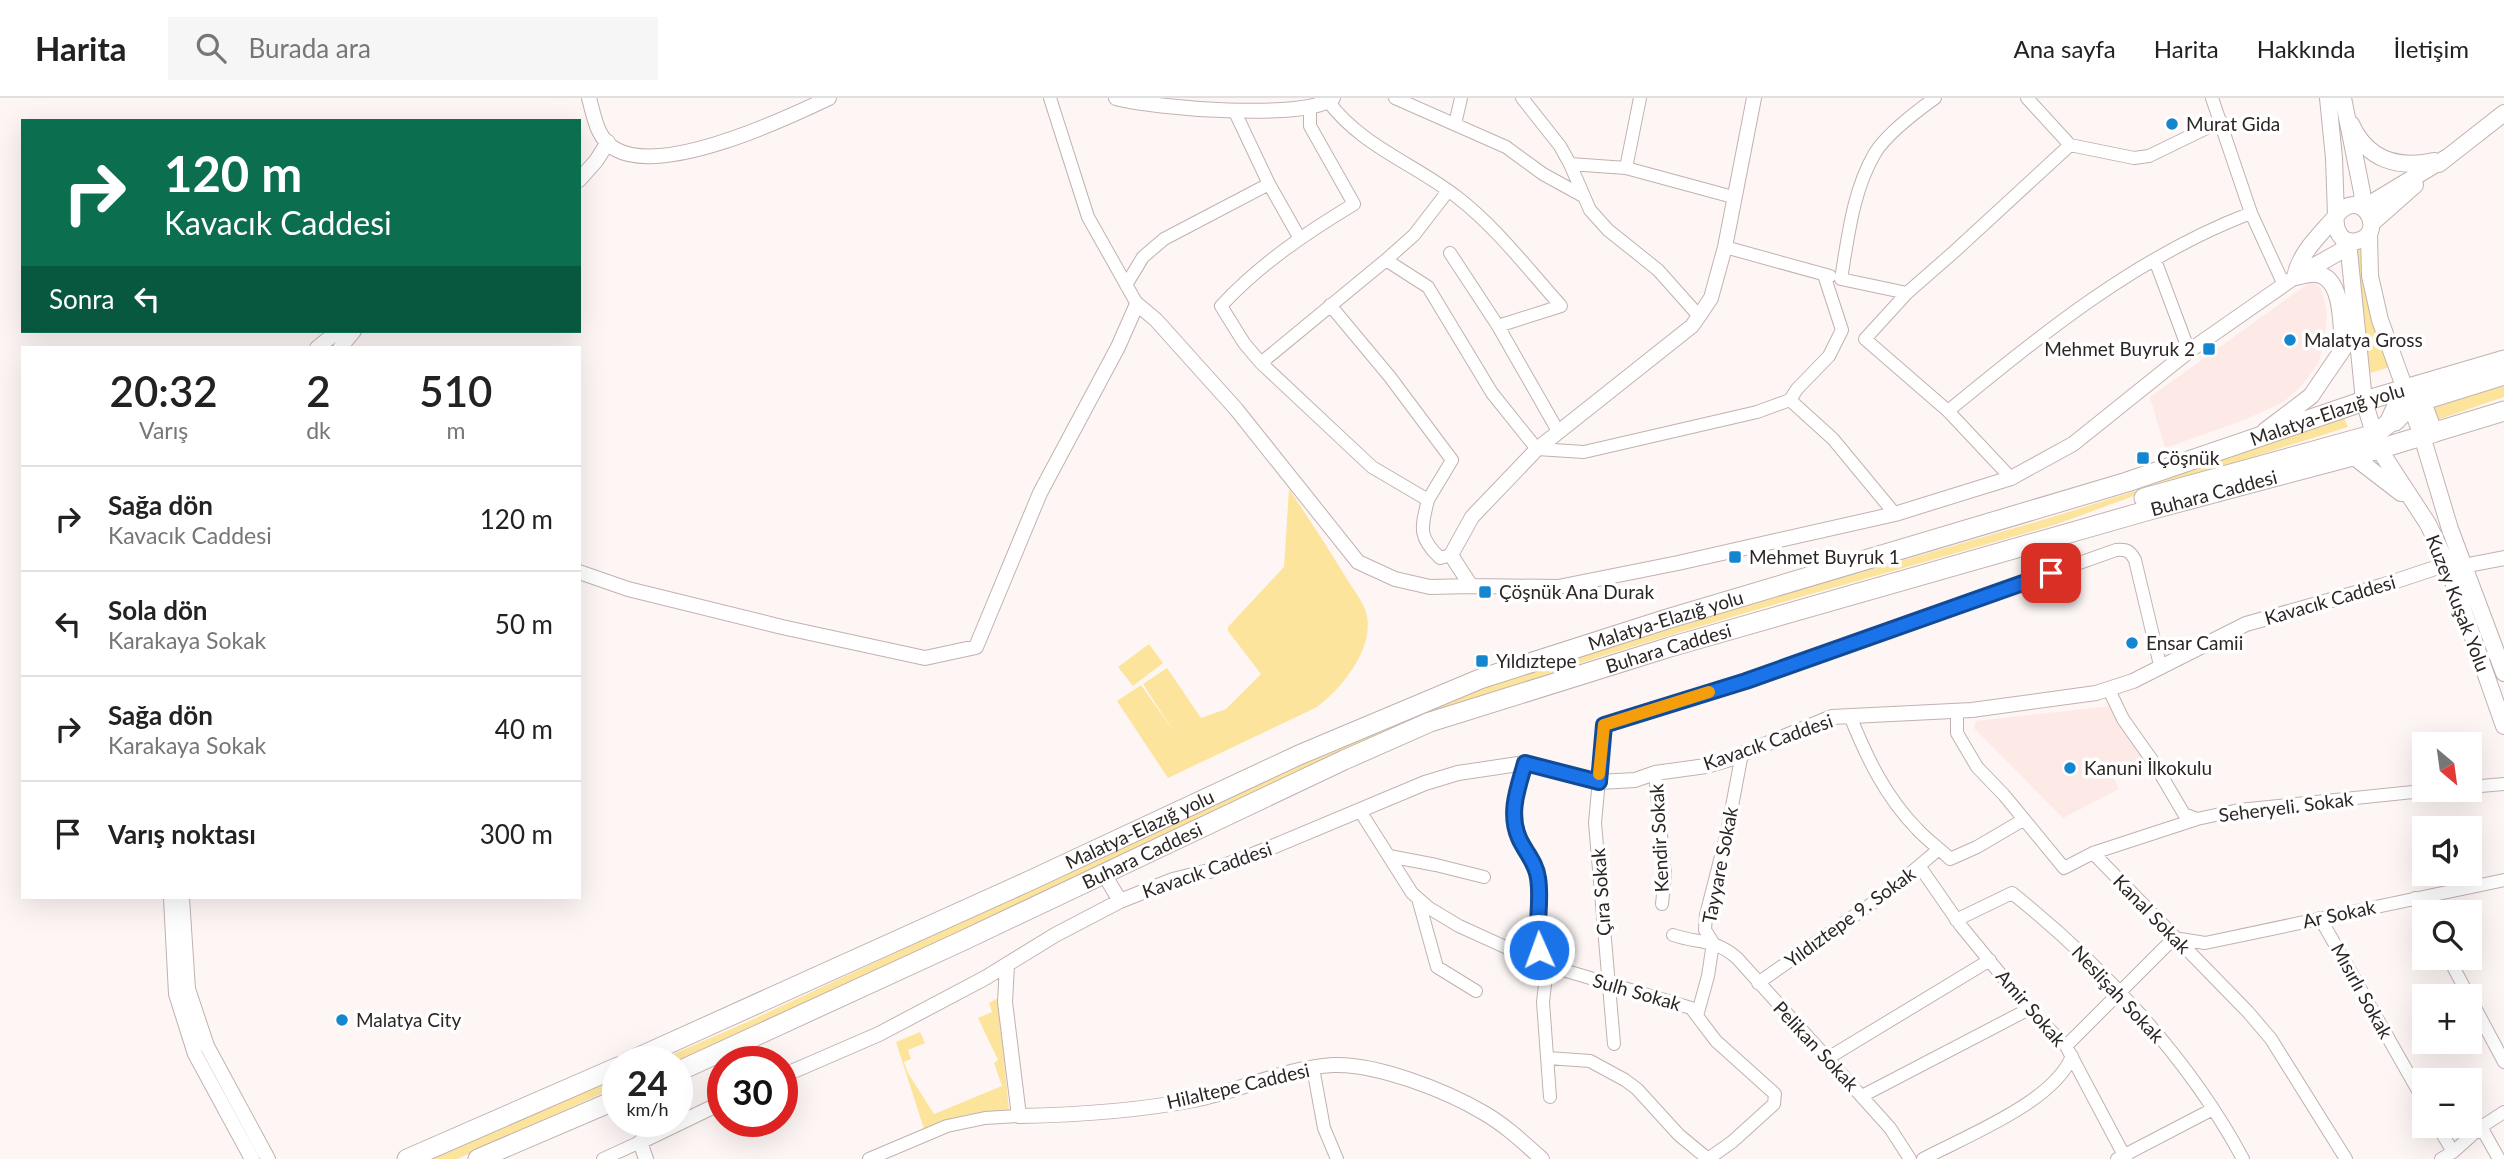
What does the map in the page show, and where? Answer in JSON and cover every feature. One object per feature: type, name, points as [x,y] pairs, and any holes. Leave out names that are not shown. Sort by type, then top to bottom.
[{"type":"highway","name":"Malatya-Elazığ yolu","points":[[663,1046],[1029,881],[1299,755],[1444,692],[1667,619],[2127,482],[2358,403],[2412,398],[2504,360]]},
{"type":"highway","points":[[2088,528],[2125,503],[2372,440],[2398,416],[2412,398],[2504,375]]},
{"type":"highway","points":[[2412,398],[2428,435]]},
{"type":"highway","points":[[2358,403],[2372,440]]},
{"type":"highway","name":"Buhara Caddesi","points":[[693,1065],[1430,722],[1635,658],[2088,528],[2353,456],[2372,440],[2428,435],[2504,411]]},
{"type":"highway","points":[[407,1159],[602,1074]]},
{"type":"highway","points":[[478,1159],[602,1106]]},
{"type":"main road","points":[[2328,98],[2334,158],[2336,229],[2339,235],[2348,241],[2359,241],[2446,158],[2504,113]]},
{"type":"main road","points":[[2344,103],[2358,170],[2362,208]]},
{"type":"main road","points":[[2344,103],[2353,129],[2380,158],[2402,164],[2446,158]]},
{"type":"main road","points":[[2362,208],[2446,158]]},
{"type":"main road","points":[[2289,281],[2308,248],[2336,216],[2350,205],[2362,208],[2371,217],[2370,276],[2380,320],[2412,398]]},
{"type":"main road","points":[[2289,281],[2341,251],[2348,241]]},
{"type":"main road","points":[[2348,241],[2356,322],[2358,403]]},
{"type":"main road","points":[[2289,281],[2317,274],[2334,288],[2339,298],[2343,349]]},
{"type":"main road","points":[[2257,438],[2311,396],[2343,349],[2356,322]]},
{"type":"main road","name":"Kuzey Kuşak Yolu","points":[[2428,435],[2450,529],[2504,673]]},
{"type":"main road","name":"Kuzey Kuşak Yolu","points":[[2372,440],[2428,524],[2447,564],[2504,726]]},
{"type":"main road","points":[[2353,456],[2379,474],[2417,507]]},
{"type":"street","points":[[589,98],[597,130],[614,149],[641,157],[704,148],[780,121],[829,98]]},
{"type":"street","points":[[1050,98],[1088,217],[1136,304],[1156,320],[1236,409],[1358,562],[1395,579],[1430,587],[1558,587],[1678,563],[1895,514],[2011,478],[2073,444],[2189,351],[2289,281],[2251,213],[2211,98]]},
{"type":"street","points":[[1116,98],[1136,103],[1310,108],[1331,100],[1339,115],[1373,144],[1448,191],[1485,222],[1561,306],[1498,326]]},
{"type":"street","points":[[1395,98],[1506,147],[1543,174],[1583,196]]},
{"type":"street","points":[[1455,124],[1461,98]]},
{"type":"street","points":[[1522,98],[1560,146],[1590,210],[1608,230],[1658,270],[1699,316]]},
{"type":"street","points":[[1626,169],[1640,98]]},
{"type":"street","points":[[1330,305],[1390,377],[1452,460],[1428,500],[1421,525],[1425,544],[1440,558],[1451,555],[1472,517],[1537,449],[1692,326],[1711,298],[1725,247],[1754,98]]},
{"type":"street","points":[[1841,279],[1849,229],[1861,182],[1876,151],[1914,113],[1935,98]]},
{"type":"street","points":[[2027,98],[2070,145],[2134,158],[2149,156],[2221,121]]},
{"type":"street","points":[[1230,106],[1299,237]]},
{"type":"street","points":[[1310,108],[1310,126],[1354,204],[1299,237],[1222,306],[1244,343],[1261,362],[1372,467],[1428,500]]},
{"type":"street","points":[[581,178],[596,162],[608,142]]},
{"type":"street","points":[[1865,339],[1907,293],[2070,145]]},
{"type":"street","points":[[1570,164],[1626,169],[1733,197]]},
{"type":"street","points":[[1126,285],[1143,257],[1164,239],[1269,184]]},
{"type":"street","points":[[1261,362],[1414,235],[1448,191]]},
{"type":"street","points":[[1948,411],[2106,289],[2216,226],[2251,213]]},
{"type":"street","points":[[1725,247],[1824,275],[1907,293]]},
{"type":"street","points":[[1450,253],[1498,326],[1558,431]]},
{"type":"street","points":[[1386,260],[1428,288],[1492,393],[1537,449],[1584,452],[1757,412],[1790,400],[1829,356],[1842,330],[1824,275]]},
{"type":"street","points":[[2155,260],[2189,351]]},
{"type":"street","points":[[581,573],[628,589],[782,627],[925,658],[976,647],[1040,493],[1118,347],[1136,304]]},
{"type":"street","points":[[1842,330],[1865,339],[1948,411],[2011,478]]},
{"type":"street","points":[[319,346],[336,333]]},
{"type":"street","points":[[1790,400],[1833,439],[1895,514]]},
{"type":"street","name":"Çıra Sokak","points":[[1614,1044],[1595,824],[1604,725],[1746,681],[2125,549],[2135,560],[2160,665]]},
{"type":"street","points":[[1451,555],[1471,586]]},
{"type":"street","name":"Kavacık Caddesi","points":[[798,1069],[879,1034],[1007,965],[1036,945],[1121,901],[1173,880],[1225,866],[1425,783],[1458,773],[1525,763],[1599,782],[1635,780],[1655,773],[1706,766],[1824,720],[2011,706],[2109,690],[2133,681],[2160,665],[2246,624],[2381,586],[2447,564],[2463,566],[2504,558]]},
{"type":"street","points":[[2109,690],[2123,719],[2154,763],[2184,814],[2197,819]]},
{"type":"street","points":[[1957,710],[1957,733],[1978,767],[2064,868],[2093,853]]},
{"type":"street","points":[[1850,716],[1872,768],[1889,797],[1918,831],[1950,859],[1977,847],[2023,820]]},
{"type":"street","name":"Tayyare Sokak","points":[[1697,1016],[1708,976],[1713,943],[1705,930],[1706,915],[1727,833],[1742,754]]},
{"type":"street","points":[[1525,763],[1515,800],[1514,818],[1520,839],[1531,855],[1538,876],[1537,938],[1546,976],[1543,1002],[1550,1097]]},
{"type":"street","name":"Kendir Sokak","points":[[1655,773],[1665,875],[1662,904]]},
{"type":"street","points":[[2482,786],[2504,784]]},
{"type":"street","name":"Seheryeli. Sokak","points":[[2093,853],[2197,819],[2239,810],[2412,792]]},
{"type":"street","name":"Sulh Sokak","points":[[1360,811],[1419,902],[1459,926],[1543,964],[1691,1008],[1716,1041],[1775,1094],[1774,1104],[1732,1142],[1708,1159]]},
{"type":"street","name":"Yıldıztepe 9. Sokak","points":[[1758,983],[1887,893],[1939,849]]},
{"type":"street","name":"Kanal Sokak","points":[[2093,853],[2272,1039],[2346,1159]]},
{"type":"street","points":[[1389,856],[1436,864],[1484,877]]},
{"type":"street","name":"Amir Sokak","points":[[1920,867],[1956,920],[2029,1009],[2069,1051],[2122,1158]]},
{"type":"street","points":[[1104,874],[1121,901]]},
{"type":"street","name":"Ar Sokak","points":[[2174,938],[2205,943],[2504,880]]},
{"type":"street","name":"Neslişah Sokak","points":[[1956,920],[2012,893],[2057,929],[2154,1029],[2213,1109],[2243,1159]]},
{"type":"street","points":[[171,899],[176,994],[179,1006],[195,1054],[252,1159]]},
{"type":"street","points":[[183,899],[188,989],[207,1046],[268,1159]]},
{"type":"street","points":[[1419,902],[1437,967],[1476,991]]},
{"type":"street","name":"Mısırlı Sokak","points":[[2320,918],[2412,1080]]},
{"type":"street","points":[[1673,935],[1686,940],[1713,943]]},
{"type":"street","points":[[1923,1159],[2035,1100],[2061,1075],[2069,1051],[2120,992],[2174,938]]},
{"type":"street","name":"Pelikan Sokak","points":[[1713,943],[1724,947],[1811,1043],[1828,1058],[1890,1128],[1910,1159]]},
{"type":"street","points":[[1828,1058],[1990,960]]},
{"type":"street","points":[[869,1159],[947,1126],[985,1118],[1019,1116],[1005,1002],[1007,965]]},
{"type":"street","points":[[2455,970],[2504,1062]]},
{"type":"street","points":[[1862,1096],[2029,1009]]},
{"type":"street","points":[[1548,1058],[1590,1060],[1625,1080],[1637,1089],[1679,1135],[1708,1159]]},
{"type":"street","name":"Hilaltepe Caddesi","points":[[1019,1116],[1074,1116],[1176,1103],[1313,1068],[1354,1065],[1395,1075],[1484,1113],[1542,1159]]},
{"type":"street","points":[[1313,1068],[1324,1128],[1337,1159]]},
{"type":"street","points":[[2122,1158],[2213,1109]]},
{"type":"street","points":[[603,1159],[707,1110]]},
{"type":"street","points":[[2482,1126],[2504,1112]]},
{"type":"street","points":[[2482,1130],[2499,1159]]},
{"type":"street","points":[[2441,1138],[2447,1156],[2467,1138]]},
{"type":"street","points":[[640,1142],[646,1159]]},
{"type":"shaded area","points":[[2362,239],[2390,367],[2370,373],[2365,321],[2352,245]]},
{"type":"shaded area","points":[[2313,280],[2322,290],[2327,313],[2324,345],[2318,363],[2303,384],[2284,402],[2244,420],[2165,448],[2150,397]]},
{"type":"shaded area","points":[[2504,382],[2504,397],[2431,422],[2427,406]]},
{"type":"shaded area","points":[[2343,416],[2348,427],[2190,477],[2058,523],[1641,644],[1401,726],[752,1029],[693,1054],[692,1046],[1306,761],[1470,691],[1724,612],[2135,491]]},
{"type":"shaded area","points":[[1289,489],[1366,612],[1368,625],[1362,652],[1347,678],[1317,707],[1168,778],[1117,701],[1141,685],[1174,732],[1143,684],[1167,668],[1201,718],[1226,709],[1261,674],[1228,631],[1228,627],[1284,567]]},
{"type":"shaded area","points":[[1149,644],[1163,663],[1133,686],[1118,667]]},
{"type":"shaded area","name":"Kanuni İlkokulu","points":[[2112,706],[2143,759],[2113,777],[2119,789],[2063,818],[1974,728],[1976,721]]},
{"type":"shaded area","points":[[998,998],[1009,1110],[964,1115],[924,1129],[896,1042],[920,1032],[925,1043],[908,1050],[911,1059],[904,1062],[934,1114],[1002,1086],[994,1063],[998,1060],[978,1018],[992,1012],[989,1003]]},
{"type":"shaded area","points":[[602,1085],[602,1093],[457,1159],[423,1159]]},
{"type":"slow traffic","points":[[1599,774],[1604,725],[1709,692]]},
{"type":"place","name":"Murat Gida","points":[[2172,124]]},
{"type":"place","name":"Malatya Gross","points":[[2290,340]]},
{"type":"place","name":"Mehmet Buyruk 2","points":[[2209,349]]},
{"type":"place","name":"Çöşnük","points":[[2143,458]]},
{"type":"place","name":"Mehmet Buyruk 1","points":[[1735,557]]},
{"type":"place","name":"Çöşnük Ana Durak","points":[[1485,592]]},
{"type":"place","name":"Ensar Camii","points":[[2132,643]]},
{"type":"place","name":"Yıldıztepe","points":[[1482,661]]},
{"type":"place","name":"Kanuni İlkokulu","points":[[2070,768]]},
{"type":"place","name":"Malatya City","points":[[342,1020]]},
{"type":"route","points":[[1539,950],[1538,876],[1531,855],[1520,839],[1514,818],[1514,807],[1525,763],[1599,782],[1604,725],[1746,681],[2051,573]]}]
